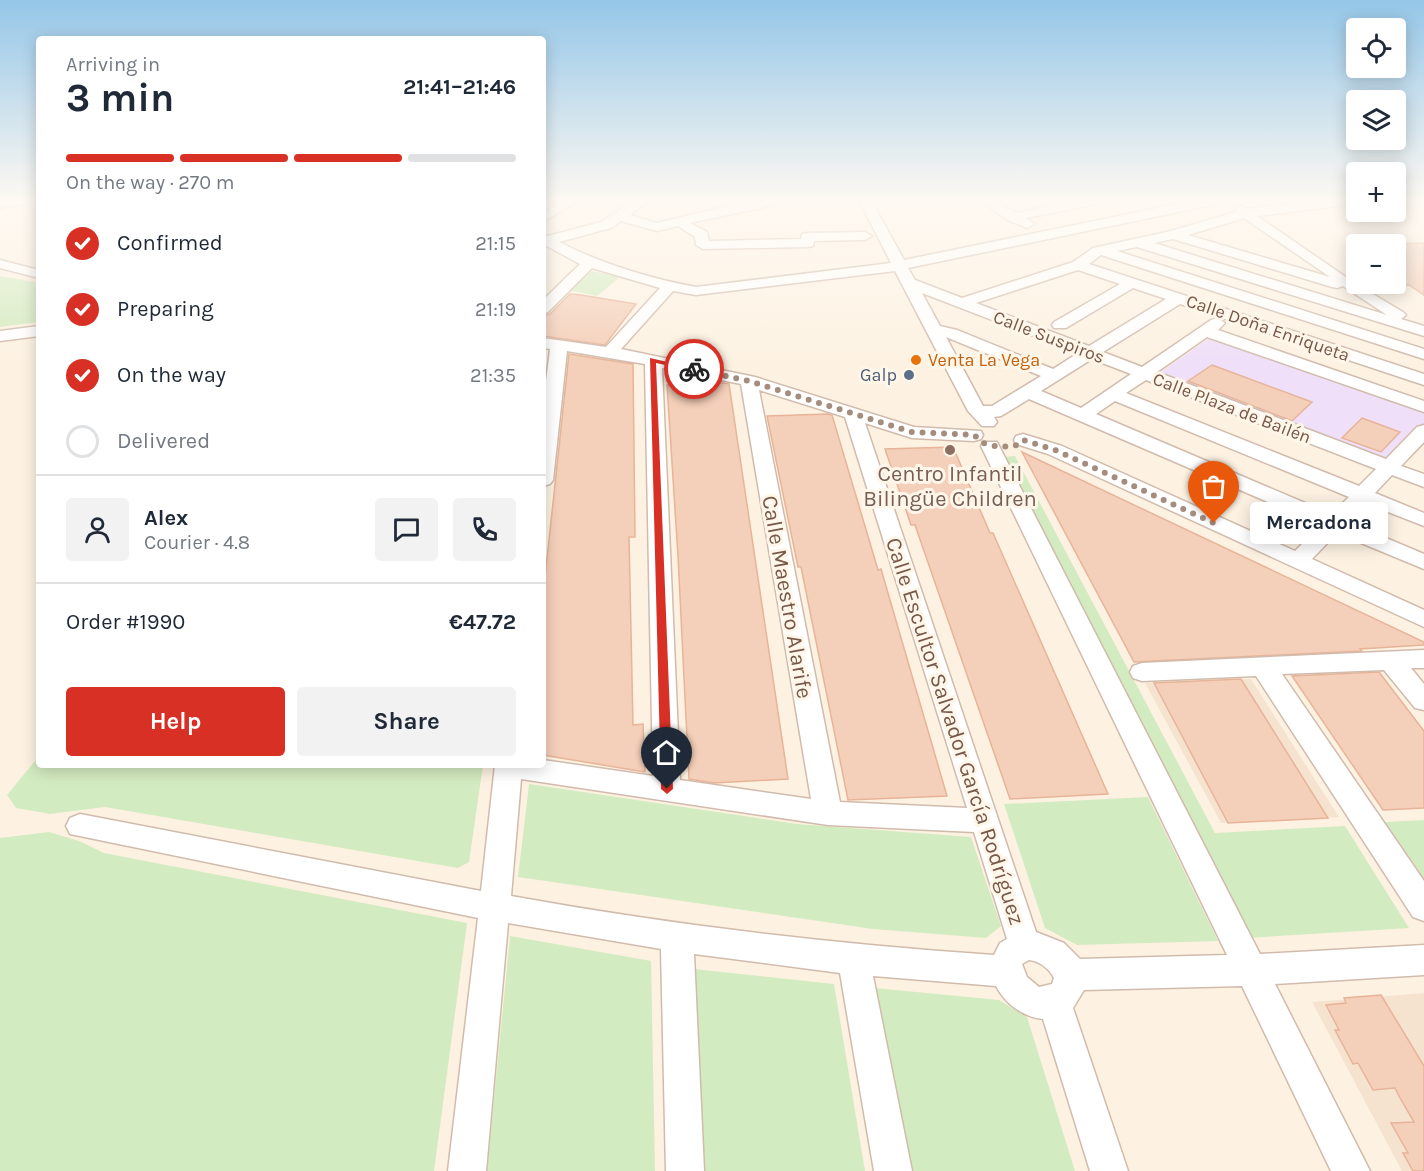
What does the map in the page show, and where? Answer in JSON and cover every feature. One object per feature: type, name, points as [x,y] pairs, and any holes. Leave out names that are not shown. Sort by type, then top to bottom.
[{"type":"street","points":[[573,255],[589,263],[668,286],[696,291],[898,266],[955,255]]},
{"type":"street","points":[[892,255],[982,428],[1351,1171]]},
{"type":"street","points":[[957,302],[1078,265],[1095,255]]},
{"type":"street","points":[[1116,255],[1424,354]]},
{"type":"street","points":[[1177,255],[1423,332]]},
{"type":"street","points":[[1241,255],[1346,286]]},
{"type":"street","points":[[1229,270],[1253,255]]},
{"type":"street","points":[[1305,255],[1346,281]]},
{"type":"street","points":[[546,306],[589,263]]},
{"type":"street","points":[[0,264],[36,273]]},
{"type":"street","name":"Calle Doña Enriqueta","points":[[1078,265],[1424,380]]},
{"type":"street","name":"Calle Suspiros","points":[[907,282],[1145,374]]},
{"type":"street","points":[[1060,324],[1132,282]]},
{"type":"street","name":"Calle Plaza de Bailén","points":[[1145,374],[1272,284]]},
{"type":"street","points":[[610,352],[665,294],[668,286]]},
{"type":"street","points":[[1366,294],[1423,332]]},
{"type":"street","points":[[982,428],[995,412],[1179,298]]},
{"type":"street","name":"Calle Suspiros","points":[[916,300],[957,302]]},
{"type":"street","points":[[932,329],[951,333],[1055,376]]},
{"type":"street","points":[[0,336],[36,331]]},
{"type":"street","points":[[1206,331],[1424,407]]},
{"type":"street","points":[[1000,353],[1036,332]]},
{"type":"street","points":[[546,429],[551,344],[653,360],[749,381],[912,432],[982,428],[1015,446],[1023,440],[1055,450],[1424,619]]},
{"type":"street","points":[[653,360],[667,789]]},
{"type":"street","points":[[1083,415],[1145,374]]},
{"type":"street","name":"Calle Plaza de Bailén","points":[[1145,374],[1424,481]]},
{"type":"street","name":"Calle Maestro Alarife","points":[[749,381],[828,813]]},
{"type":"street","points":[[1028,392],[1424,562]]},
{"type":"street","points":[[1113,394],[1424,520]]},
{"type":"street","name":"Calle Escultor Salvador García Rodríguez","points":[[854,414],[1025,945]]},
{"type":"street","points":[[1298,561],[1424,431]]},
{"type":"street","points":[[1142,672],[1424,659]]},
{"type":"street","points":[[1391,661],[1424,701]]},
{"type":"street","points":[[1263,666],[1424,907]]},
{"type":"street","points":[[467,1171],[509,768]]},
{"type":"street","points":[[529,768],[828,813],[986,821]]},
{"type":"street","points":[[80,826],[496,908],[677,938],[854,960],[1006,971]]},
{"type":"street","points":[[677,938],[685,1171]]},
{"type":"street","points":[[1109,1171],[1062,989],[1066,966],[1053,952],[1034,945],[1017,948],[1010,954],[1006,971],[1016,989],[1034,1001],[1062,989],[1252,970],[1424,960]]},
{"type":"street","points":[[854,960],[893,1171]]},
{"type":"shaded area","points":[[1212,336],[1424,411],[1424,424],[1387,462],[1158,374]]},
{"type":"shaded area","points":[[1251,679],[1339,817],[1221,823],[1145,683]]},
{"type":"shaded area","points":[[1424,993],[1424,1171],[1402,1171],[1312,1002]]},
{"type":"green space","points":[[592,271],[620,277],[597,296],[568,290]]},
{"type":"green space","points":[[0,276],[36,282],[36,322],[0,327]]},
{"type":"green space","points":[[1015,456],[1215,833],[1345,826],[1409,928],[1247,938],[1003,457]]},
{"type":"green space","points":[[36,760],[36,768],[483,768],[469,862],[458,868],[105,807],[50,814],[16,808],[7,795]]},
{"type":"green space","points":[[529,784],[797,824],[971,837],[1001,926],[986,938],[873,929],[518,877]]},
{"type":"green space","points":[[1148,797],[1218,941],[1077,945],[1045,928],[1004,804]]},
{"type":"green space","points":[[1424,820],[1424,878],[1385,822]]},
{"type":"green space","points":[[49,832],[79,841],[104,853],[467,923],[434,1171],[0,1171],[0,838]]},
{"type":"green space","points":[[510,936],[651,961],[655,1171],[487,1171]]},
{"type":"green space","points":[[694,969],[834,984],[865,1171],[703,1171]]},
{"type":"green space","points":[[875,988],[999,1000],[1027,1017],[1075,1171],[911,1171]]},
{"type":"building","points":[[1406,255],[1424,255],[1424,295],[1406,285]]},
{"type":"building","points":[[570,294],[636,304],[605,345],[546,336],[546,315]]},
{"type":"building","points":[[569,354],[633,364],[635,537],[629,537],[633,725],[643,724],[645,772],[546,756],[546,568]]},
{"type":"building","points":[[1212,365],[1312,402],[1292,421],[1188,381]]},
{"type":"building","points":[[729,384],[788,779],[714,783],[689,779],[667,385]]},
{"type":"building","points":[[832,415],[878,570],[881,569],[947,796],[848,800],[801,567],[798,567],[767,416]]},
{"type":"building","points":[[1362,418],[1400,432],[1381,452],[1342,438]]},
{"type":"building","points":[[953,447],[1108,794],[1010,799],[915,525],[911,525],[885,449]]},
{"type":"building","points":[[1022,452],[1424,642],[1424,645],[1360,649],[1362,651],[1134,662]]},
{"type":"building","points":[[1379,672],[1424,731],[1424,808],[1383,810],[1292,676]]},
{"type":"building","points":[[1241,679],[1328,818],[1228,823],[1154,683]]},
{"type":"building","points":[[1381,995],[1424,1066],[1424,1171],[1413,1171],[1403,1153],[1408,1153],[1391,1123],[1414,1122],[1395,1088],[1373,1090],[1358,1063],[1353,1064],[1335,1030],[1339,1030],[1326,1005],[1346,1003],[1344,998]]},
{"type":"way so far","points":[[694,369],[749,381],[912,432],[974,435],[983,443],[999,447],[1015,446],[1023,440],[1055,450],[1214,523]]},
{"type":"place","name":"Venta La Vega","points":[[916,360]]},
{"type":"place","name":"Galp","points":[[909,375]]},
{"type":"place","name":"Centro Infantil Bilingüe Children","points":[[950,450]]},
{"type":"place","name":"Mercadona","points":[[1214,523]]},
{"type":"route","points":[[667,789],[653,360],[694,369]]}]
